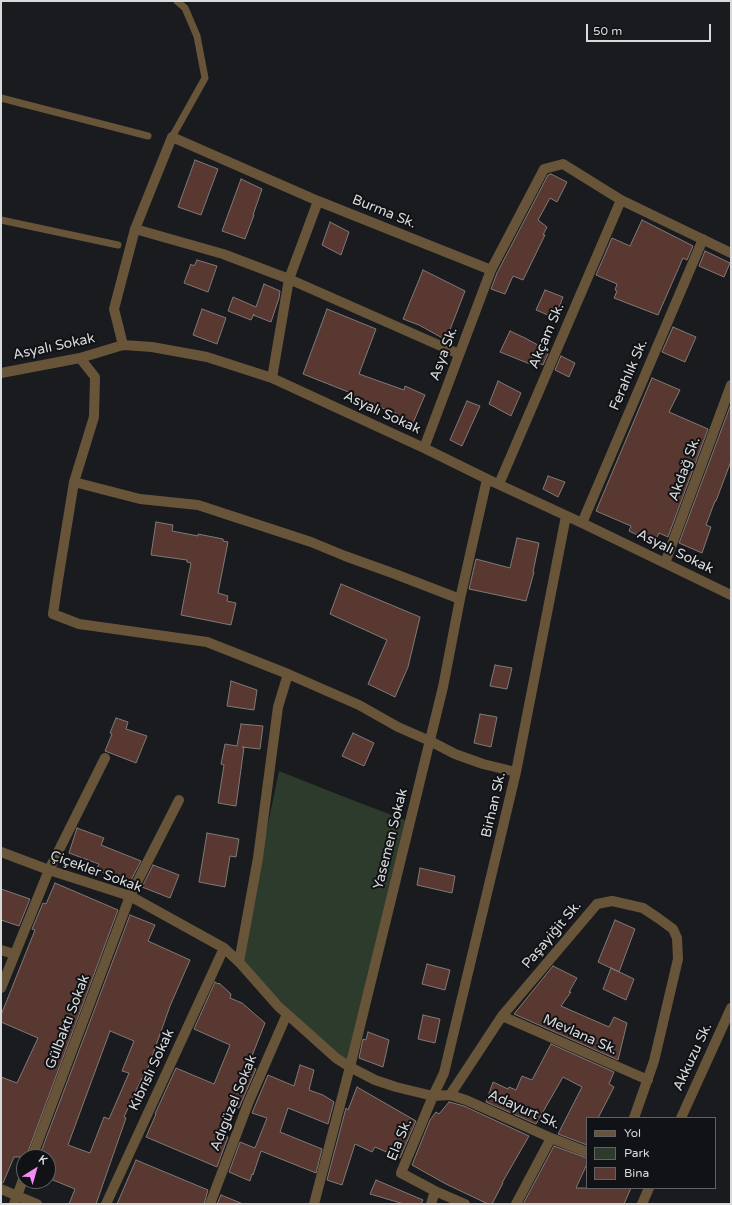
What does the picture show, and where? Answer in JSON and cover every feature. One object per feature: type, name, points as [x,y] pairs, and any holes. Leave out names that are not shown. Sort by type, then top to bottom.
[{"type":"street","name":"Burma Sk.","points":[[172,137],[318,201],[491,270]]},
{"type":"street","points":[[123,345],[114,309],[134,229],[172,137]]},
{"type":"street","points":[[491,270],[544,169],[563,164],[621,200],[731,253]]},
{"type":"street","name":"Akçam Sk.","points":[[499,484],[621,200]]},
{"type":"street","points":[[272,378],[290,279],[318,201]]},
{"type":"street","points":[[134,229],[223,254],[290,279],[459,354]]},
{"type":"street","name":"Ferahlık Sk.","points":[[582,523],[703,239]]},
{"type":"street","name":"Asya Sk.","points":[[424,448],[491,270]]},
{"type":"street","name":"Asyalı Sokak","points":[[1,373],[80,358],[123,345],[152,347],[207,358],[272,378],[424,448],[731,595]]},
{"type":"street","points":[[80,358],[95,377],[94,417],[74,482],[53,614],[79,624],[207,642],[288,674],[359,705],[398,727],[455,754],[483,764],[516,772]]},
{"type":"street","name":"Akdağ Sk.","points":[[665,563],[731,385]]},
{"type":"street","name":"Yasemen Sokak","points":[[314,1204],[350,1067],[443,687],[460,599],[487,479]]},
{"type":"street","points":[[74,482],[140,498],[198,505],[311,542],[460,599]]},
{"type":"street","name":"Birhan Sk.","points":[[433,1096],[444,1073],[516,772],[566,516]]},
{"type":"street","points":[[239,962],[258,858],[278,707],[288,674]]},
{"type":"street","points":[[1,988],[49,870],[105,758]]},
{"type":"street","name":"Gülbaktı Sokak","points":[[35,1149],[130,896],[179,800]]},
{"type":"street","name":"Çiçekler Sokak","points":[[1,852],[49,870],[130,896],[224,948],[239,962],[278,1006],[336,1058],[350,1067],[375,1080],[396,1087],[433,1096],[450,1095]]},
{"type":"street","name":"Paşayiğit Sk.","points":[[450,1095],[502,1016],[597,904],[612,901],[643,908],[673,929],[677,938],[678,959],[654,1061],[634,1117]]},
{"type":"street","name":"Kıbrıslı Sokak","points":[[106,1204],[224,948]]},
{"type":"street","points":[[1,950],[14,954]]},
{"type":"street","name":"Akkuzu Sk.","points":[[681,1117],[731,1008]]},
{"type":"street","name":"Adıgüzel Sokak","points":[[210,1204],[249,1101],[287,1014]]},
{"type":"street","name":"Mevlana Sk.","points":[[502,1016],[648,1080]]},
{"type":"street","name":"Adayurt Sk.","points":[[450,1095],[466,1100],[551,1138],[586,1152]]},
{"type":"street","name":"Ela Sk.","points":[[433,1096],[401,1173],[464,1204]]},
{"type":"street","points":[[516,1204],[551,1138]]},
{"type":"street","points":[[1,1189],[16,1200],[38,1204]]},
{"type":"street","points":[[16,1200],[20,1189]]},
{"type":"street","points":[[642,1204],[649,1189]]},
{"type":"street","points":[[431,1204],[435,1191]]},
{"type":"lane","points":[[172,137],[205,78],[197,36],[185,8],[177,1]]},
{"type":"lane","points":[[1,98],[148,136]]},
{"type":"lane","points":[[1,220],[118,245]]},
{"type":"green space","points":[[279,771],[410,822],[350,1067],[239,962]]},
{"type":"building","points":[[195,160],[218,169],[201,215],[178,207]]},
{"type":"building","points":[[551,174],[567,182],[557,202],[550,198],[538,220],[547,227],[543,235],[545,235],[523,280],[513,276],[505,294],[491,289],[497,273],[548,175]]},
{"type":"building","points":[[241,179],[262,189],[245,239],[222,231]]},
{"type":"building","points":[[642,220],[693,246],[687,260],[683,258],[658,315],[614,298],[617,291],[615,290],[617,284],[596,275],[612,238],[630,246]]},
{"type":"building","points":[[330,222],[349,232],[341,255],[322,245]]},
{"type":"building","points":[[705,251],[730,263],[724,277],[699,266]]},
{"type":"building","points":[[197,260],[217,266],[208,292],[184,283],[191,264],[194,266]]},
{"type":"building","points":[[423,270],[465,291],[446,340],[419,325],[403,319]]},
{"type":"building","points":[[264,284],[280,291],[271,322],[253,315],[251,320],[228,311],[233,297],[256,307]]},
{"type":"building","points":[[545,290],[563,297],[555,318],[536,310]]},
{"type":"building","points":[[202,309],[226,318],[217,344],[193,335]]},
{"type":"building","points":[[327,309],[376,329],[359,374],[404,390],[405,386],[425,395],[413,423],[395,414],[396,413],[349,396],[351,393],[303,374]]},
{"type":"building","points":[[673,327],[696,337],[685,362],[662,352]]},
{"type":"building","points":[[510,331],[549,351],[543,365],[537,362],[535,366],[500,352]]},
{"type":"building","points":[[561,356],[575,363],[569,377],[555,370]]},
{"type":"building","points":[[652,378],[680,390],[669,412],[708,429],[668,537],[659,533],[654,543],[629,531],[631,526],[596,511]]},
{"type":"building","points":[[498,381],[521,393],[511,416],[489,404]]},
{"type":"building","points":[[467,401],[480,406],[462,446],[450,440]]},
{"type":"building","points":[[731,404],[731,461],[706,525],[711,527],[702,553],[679,543]]},
{"type":"building","points":[[548,476],[565,482],[558,497],[543,489]]},
{"type":"building","points":[[156,522],[173,525],[172,531],[198,536],[198,534],[223,539],[223,541],[228,542],[218,593],[228,596],[227,601],[236,603],[231,625],[181,615],[191,563],[187,562],[187,560],[151,555]]},
{"type":"building","points":[[517,538],[539,543],[534,572],[526,601],[469,589],[476,559],[510,568]]},
{"type":"building","points":[[341,584],[420,617],[408,667],[395,697],[368,684],[387,640],[330,614]]},
{"type":"building","points":[[495,665],[512,668],[507,689],[490,686]]},
{"type":"building","points":[[231,681],[257,690],[254,710],[227,706]]},
{"type":"building","points":[[480,714],[497,717],[491,747],[474,743]]},
{"type":"building","points":[[116,718],[128,722],[126,729],[147,736],[136,763],[105,751],[112,734],[110,733]]},
{"type":"building","points":[[241,724],[263,726],[260,749],[244,747],[236,806],[218,803],[224,765],[221,764],[225,744],[237,746]]},
{"type":"building","points":[[353,733],[374,743],[364,766],[342,756]]},
{"type":"building","points":[[77,828],[104,838],[101,845],[141,861],[130,882],[96,870],[99,864],[69,853]]},
{"type":"building","points":[[207,833],[239,839],[236,857],[230,856],[225,887],[199,882]]},
{"type":"building","points":[[153,865],[179,875],[170,898],[142,887]]},
{"type":"building","points":[[420,868],[455,876],[452,893],[417,885]]},
{"type":"building","points":[[55,883],[118,910],[29,1149],[16,1149],[16,1157],[14,1157],[3,1183],[1,1183],[1,1077],[17,1083],[38,1038],[1,1022],[1,1015],[35,930],[32,929],[43,903],[46,904]]},
{"type":"building","points":[[1,889],[30,899],[19,926],[1,920]]},
{"type":"building","points":[[130,915],[155,925],[148,941],[190,960],[170,1006],[144,1079],[142,1078],[124,1117],[126,1118],[96,1204],[69,1204],[75,1189],[56,1181],[56,1149],[42,1149]],"holes":[[[110,1031],[134,1041],[122,1071],[129,1073],[109,1119],[104,1117],[90,1153],[68,1145]]]},
{"type":"building","points":[[615,920],[635,929],[619,972],[598,962]]},
{"type":"building","points":[[427,964],[450,970],[445,990],[422,984]]},
{"type":"building","points":[[553,966],[577,978],[569,992],[571,992],[561,1006],[609,1027],[614,1017],[627,1023],[618,1060],[514,1014]]},
{"type":"building","points":[[611,968],[634,979],[626,1000],[603,989]]},
{"type":"building","points":[[215,982],[218,984],[219,983],[231,994],[230,998],[242,1003],[265,1023],[248,1066],[256,1069],[239,1108],[232,1106],[221,1134],[228,1137],[217,1167],[146,1137],[176,1068],[214,1084],[230,1045],[194,1029]]},
{"type":"building","points":[[423,1015],[440,1019],[435,1043],[418,1039]]},
{"type":"building","points":[[368,1032],[389,1040],[383,1067],[359,1058],[363,1039],[366,1040]]},
{"type":"building","points":[[551,1044],[614,1072],[609,1084],[614,1087],[599,1117],[586,1117],[586,1145],[558,1134],[582,1087],[563,1077],[536,1124],[486,1102],[493,1082],[508,1089],[509,1087],[516,1090],[522,1076],[532,1080]]},
{"type":"building","points":[[300,1065],[314,1070],[309,1090],[323,1095],[334,1102],[328,1124],[288,1108],[280,1132],[322,1149],[316,1173],[261,1151],[250,1181],[229,1172],[240,1142],[255,1148],[267,1118],[252,1113],[268,1075],[294,1086]]},
{"type":"building","points":[[357,1087],[416,1121],[400,1158],[375,1147],[372,1152],[355,1144],[342,1185],[327,1180],[346,1108],[348,1110]]},
{"type":"building","points":[[449,1102],[464,1106],[529,1136],[502,1183],[492,1204],[488,1204],[446,1184],[412,1165],[430,1120],[436,1112],[439,1114]]},
{"type":"building","points":[[554,1146],[586,1158],[586,1166],[576,1188],[631,1189],[624,1204],[523,1204]]},
{"type":"building","points":[[136,1160],[208,1190],[204,1204],[117,1204]]},
{"type":"building","points":[[376,1180],[423,1200],[421,1204],[404,1204],[370,1194]]},
{"type":"building","points":[[221,1195],[243,1204],[217,1204]]}]
